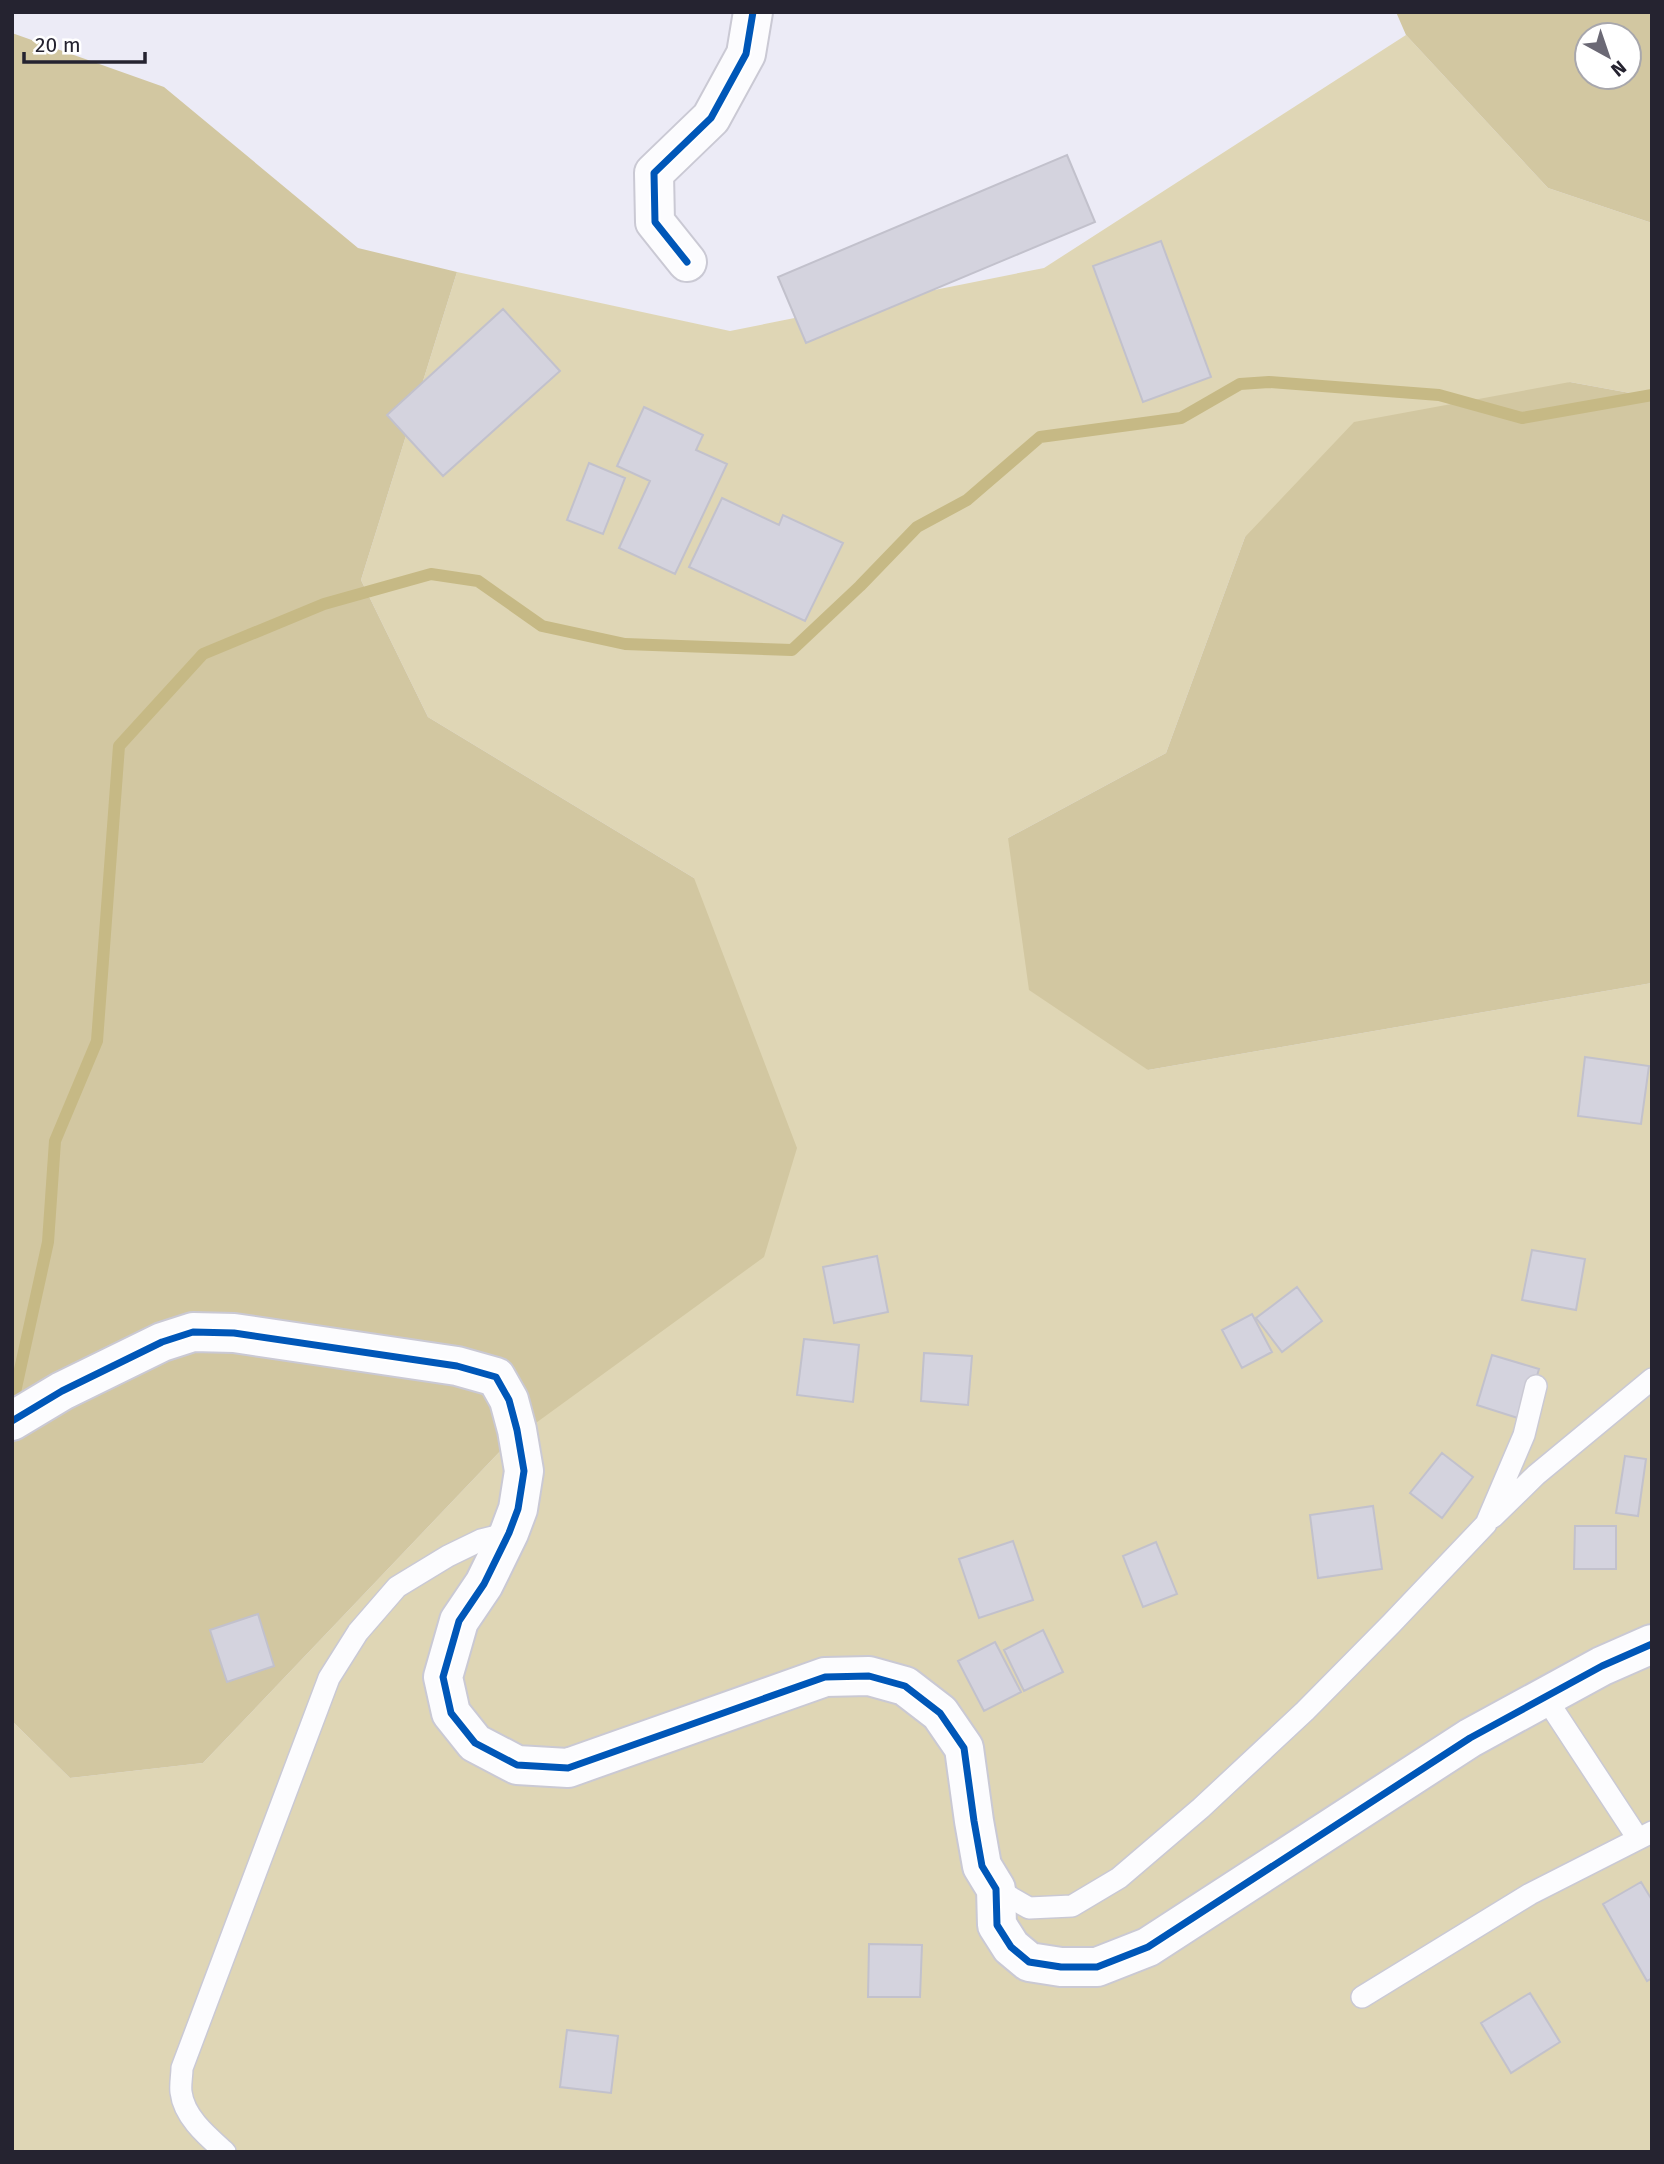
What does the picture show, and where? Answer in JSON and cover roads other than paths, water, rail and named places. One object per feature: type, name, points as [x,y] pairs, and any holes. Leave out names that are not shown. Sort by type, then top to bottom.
[{"type":"street","points":[[687,262],[655,222],[654,173],[711,118],[746,54],[753,12]]},
{"type":"street","points":[[12,1421],[62,1391],[162,1342],[193,1332],[234,1332],[457,1366],[496,1377],[509,1400],[524,1471],[518,1509],[484,1584],[459,1622],[443,1677],[451,1713],[475,1743],[517,1765],[568,1768],[825,1677],[869,1676],[905,1686],[940,1713],[964,1748],[982,1866],[996,1889],[997,1924],[1011,1947],[1029,1962],[1061,1968],[1097,1967],[1148,1947],[1470,1738],[1602,1666],[1652,1644]]},
{"type":"lane","points":[[996,1889],[1030,1908],[1072,1906],[1119,1878],[1201,1808],[1305,1710],[1536,1475],[1652,1379]]},
{"type":"lane","points":[[1486,1524],[1524,1435],[1536,1387]]},
{"type":"lane","points":[[225,2152],[205,2135],[189,2113],[181,2093],[182,2068],[329,1678],[358,1632],[397,1587],[481,1539],[509,1533]]},
{"type":"lane","points":[[1363,1997],[1530,1894],[1645,1834],[1545,1697]]},
{"type":"waterway","points":[[12,1406],[48,1242],[55,1141],[97,1041],[119,746],[203,654],[324,604],[431,574],[478,581],[542,626],[625,644],[792,650],[917,527],[967,500],[1040,437],[1181,418],[1240,384],[1269,382],[1439,395],[1522,418],[1652,395]]}]
